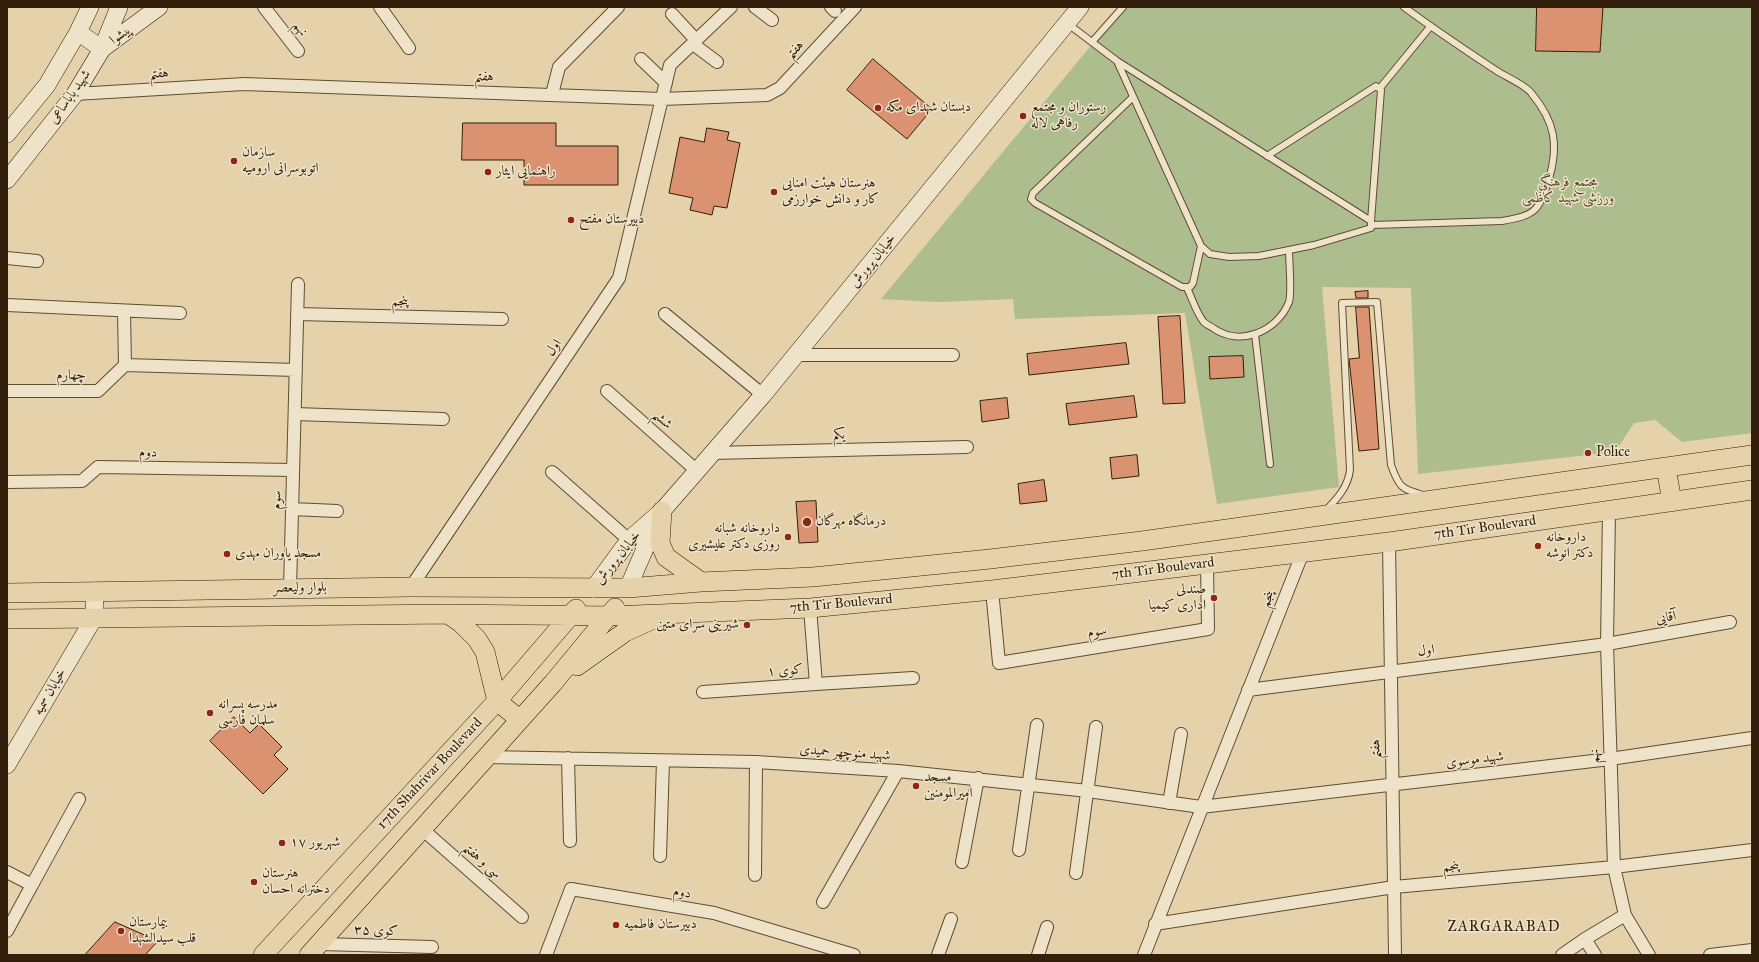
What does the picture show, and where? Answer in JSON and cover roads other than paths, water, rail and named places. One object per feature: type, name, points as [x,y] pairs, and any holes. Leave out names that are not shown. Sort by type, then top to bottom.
[{"type":"main road","points":[[593,589],[814,577],[990,559],[1142,541],[1439,500],[1752,454]]},
{"type":"main road","points":[[1666,466],[1672,502]]},
{"type":"main road","name":"7th Tir Boulevard","points":[[572,614],[610,616],[670,612],[810,608],[992,590],[1389,542],[1752,490]]},
{"type":"main road","points":[[662,511],[660,543],[666,557],[701,582]]},
{"type":"main road","points":[[1142,541],[1147,571]]},
{"type":"main road","name":"بلوار ولیعصر","points":[[7,594],[290,588],[411,587],[593,589]]},
{"type":"main road","name":"17th Shahrivar Boulevard","points":[[314,950],[518,720],[553,683],[610,616],[628,588]]},
{"type":"main road","name":"17th Shahrivar Boulevard","points":[[263,955],[496,701],[593,589]]},
{"type":"main road","points":[[553,683],[625,632],[670,612]]},
{"type":"main road","points":[[448,614],[461,623],[477,639],[485,652],[496,701],[518,720]]},
{"type":"main road","name":"بلوار ولیعصر","points":[[7,619],[572,614]]},
{"type":"street","name":"شهید باباساعی","points":[[7,134],[47,85],[78,32],[90,7]]},
{"type":"street","name":"شهید باباساعی","points":[[7,180],[75,94],[102,49],[120,7]]},
{"type":"street","name":"پیشوا","points":[[102,49],[159,7]]},
{"type":"street","name":"نهم","points":[[264,7],[298,51]]},
{"type":"street","points":[[380,7],[409,48]]},
{"type":"street","points":[[552,94],[560,67],[618,7]]},
{"type":"street","name":"اول","points":[[411,587],[618,278],[670,65],[732,7]]},
{"type":"street","points":[[755,7],[772,20]]},
{"type":"street","name":"هفتم","points":[[75,94],[244,84],[662,99],[767,95],[780,88],[855,7]]},
{"type":"street","name":"خیابان پرورش","points":[[593,589],[629,540],[662,511],[763,395],[1080,7]]},
{"type":"street","points":[[672,14],[695,42],[717,62]]},
{"type":"street","points":[[78,32],[102,49]]},
{"type":"street","points":[[641,59],[666,83]]},
{"type":"street","points":[[7,258],[37,261]]},
{"type":"street","name":"سوم","points":[[290,588],[298,284]]},
{"type":"street","points":[[7,305],[180,314]]},
{"type":"street","points":[[124,312],[125,365],[296,370]]},
{"type":"street","name":"پنجم","points":[[298,314],[502,319]]},
{"type":"street","points":[[665,314],[763,395]]},
{"type":"street","points":[[796,355],[953,355]]},
{"type":"street","name":"چهارم","points":[[7,391],[98,391],[125,365]]},
{"type":"street","name":"ششم","points":[[607,391],[697,471]]},
{"type":"street","points":[[295,414],[443,419]]},
{"type":"street","name":"یکم","points":[[712,454],[966,448]]},
{"type":"street","name":"دوم","points":[[7,482],[82,481],[98,467],[293,470]]},
{"type":"street","points":[[552,472],[629,540]]},
{"type":"street","points":[[292,509],[337,511]]},
{"type":"street","name":"خیابان پرورش","points":[[628,588],[662,511]]},
{"type":"street","name":"نهم","points":[[1609,511],[1608,644],[1614,867],[1625,915],[1649,955]]},
{"type":"street","name":"هفتم","points":[[1389,542],[1395,955]]},
{"type":"street","name":"پنجم","points":[[1144,955],[1201,807],[1303,552]]},
{"type":"street","name":"سوم","points":[[992,590],[999,663],[1208,629],[1207,564]]},
{"type":"street","points":[[94,618],[95,591]]},
{"type":"street","name":"کوی ۱","points":[[703,692],[816,684],[810,608]]},
{"type":"street","name":"خیابان سمیه","points":[[7,766],[94,618]]},
{"type":"street","name":"آقایی","points":[[1608,644],[1730,622]]},
{"type":"street","name":"اول","points":[[1248,690],[1608,644]]},
{"type":"street","points":[[816,684],[913,678]]},
{"type":"street","points":[[1019,850],[1037,725]]},
{"type":"street","points":[[1076,873],[1096,727]]},
{"type":"street","points":[[1169,803],[1181,734]]},
{"type":"street","name":"شهید موسوی","points":[[1201,807],[1610,759],[1752,738]]},
{"type":"street","name":"شهبد منوچهر حمیدی","points":[[485,757],[756,762],[898,771],[978,778],[1088,791],[1201,807]]},
{"type":"street","points":[[568,758],[570,841]]},
{"type":"street","points":[[660,856],[663,761]]},
{"type":"street","points":[[755,875],[756,762]]},
{"type":"street","points":[[823,902],[898,771]]},
{"type":"street","points":[[962,862],[978,778]]},
{"type":"street","points":[[7,931],[79,799]]},
{"type":"street","name":"سی و هفتم","points":[[422,828],[522,917]]},
{"type":"street","name":"پنجم","points":[[1155,924],[1394,887],[1614,867],[1752,850]]},
{"type":"street","points":[[7,872],[32,885]]},
{"type":"street","name":"دوم","points":[[546,955],[571,889],[714,913],[852,955]]},
{"type":"street","points":[[1562,955],[1584,939],[1625,915]]},
{"type":"street","points":[[938,955],[951,919]]},
{"type":"street","points":[[1038,955],[1047,928]]},
{"type":"street","points":[[1584,939],[1594,955]]},
{"type":"street","name":"کوی ۳۵","points":[[314,950],[432,947]]},
{"type":"street","points":[[1710,955],[1752,950]]},
{"type":"lane","points":[[1092,42],[1123,7]]},
{"type":"lane","points":[[1067,23],[1117,61],[1371,223],[1502,221],[1521,218],[1531,214],[1540,205],[1552,167],[1556,144],[1547,116],[1531,92],[1430,27],[1404,7]]},
{"type":"lane","points":[[1117,61],[1201,246],[1210,254],[1229,257],[1259,256],[1314,245],[1371,228],[1380,88],[1430,27]]},
{"type":"lane","points":[[1267,156],[1376,86],[1380,88]]},
{"type":"lane","points":[[1133,96],[1033,193],[1031,198],[1035,203],[1186,288],[1203,322],[1219,332],[1234,337],[1248,336],[1266,330],[1278,320],[1290,301],[1290,250]]},
{"type":"lane","points":[[1186,288],[1193,282],[1201,246]]},
{"type":"lane","points":[[1319,516],[1339,497],[1349,478],[1342,303],[1377,302],[1391,465],[1396,478],[1404,489],[1439,500]]},
{"type":"lane","points":[[1255,334],[1270,464]]},
{"type":"place","name":"دبستان شهدای مکه","points":[[878,108]]},
{"type":"place","name":"رستوران و مجتمع رفاهی لاله","points":[[1023,116]]},
{"type":"place","name":"سازمان اتوبوسرانی ارومیه","points":[[234,161]]},
{"type":"place","name":"راهنمایی ایثار","points":[[488,172]]},
{"type":"place","name":"هنرستان هیئت امنایی کار و دانش خوارزمی","points":[[774,192]]},
{"type":"place","name":"دبیرستان مفتح","points":[[571,220]]},
{"type":"place","name":"Police","points":[[1588,453]]},
{"type":"place","name":"درمانگاه مهرگان","points":[[807,522]]},
{"type":"place","name":"داروخانه شبانه روزی دکتر علیشیری","points":[[788,537]]},
{"type":"place","name":"داروخانه دکتر انوشه","points":[[1538,546]]},
{"type":"place","name":"مسجد یاوران مهدی","points":[[227,554]]},
{"type":"place","name":"صندلی اداری کیمیا","points":[[1214,598]]},
{"type":"place","name":"شیرینی سرای متین","points":[[747,625]]},
{"type":"place","name":"مدرسه پسرانه سلمان فارسی","points":[[210,713]]},
{"type":"place","name":"مسجد امیرالمومنین","points":[[916,786]]},
{"type":"place","name":"۱۷ شهریور","points":[[282,843]]},
{"type":"place","name":"هنرستان دخترانه احسان","points":[[254,882]]},
{"type":"place","name":"دبیرستان فاطمیه","points":[[616,925]]},
{"type":"place","name":"بیمارستان قلب سیدالشهدا","points":[[121,931]]},
{"type":"district","name":"ZARGARABAD","points":[[1504,927]]},
{"type":"park label","name":"مجتمع فرهنگی ورزشی شهید کاظمی","points":[[1568,192]]}]
